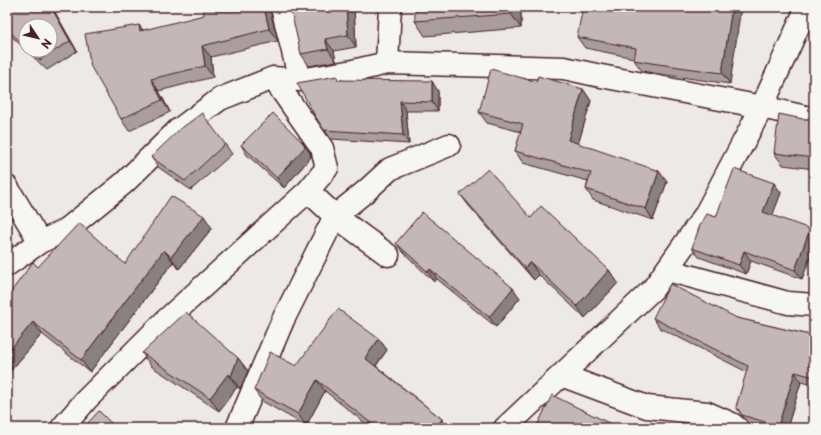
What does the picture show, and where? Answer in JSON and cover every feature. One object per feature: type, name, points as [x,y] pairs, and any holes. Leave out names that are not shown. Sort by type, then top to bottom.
[{"type":"street","points":[[282,7],[300,80]]},
{"type":"street","points":[[387,63],[390,7]]},
{"type":"street","points":[[505,428],[653,289],[667,270],[705,216],[762,107],[807,7]]},
{"type":"street","points":[[7,265],[40,242],[66,230],[124,182],[178,130],[220,99],[273,78],[300,80],[353,71],[387,63],[564,68],[762,107],[814,119]]},
{"type":"street","points":[[62,428],[86,400],[164,322],[308,191],[327,168],[322,148],[273,78]]},
{"type":"street","points":[[237,428],[283,320],[335,216],[366,191],[390,168],[449,146]]},
{"type":"street","points":[[7,187],[40,242]]},
{"type":"street","points":[[308,191],[335,216],[388,255]]},
{"type":"street","points":[[667,270],[788,302],[814,305]]},
{"type":"street","points":[[561,375],[647,408],[707,413],[732,424],[737,428]]},
{"type":"building","points":[[7,7],[51,7],[57,18],[18,18],[18,39],[7,29]]},
{"type":"building","points":[[203,7],[264,7],[269,29],[202,46],[205,66],[151,79],[162,100],[121,119],[91,67],[85,34],[139,25],[140,31],[204,15]]},
{"type":"building","points":[[290,7],[346,7],[348,35],[325,39],[328,49],[301,54]]},
{"type":"building","points":[[415,7],[511,7],[511,14],[415,21]]},
{"type":"building","points":[[583,7],[624,7],[641,10],[642,7],[683,7],[704,10],[705,7],[732,7],[722,73],[634,60],[636,48],[577,37]]},
{"type":"building","points":[[58,20],[70,41],[58,49]]},
{"type":"building","points":[[491,69],[536,82],[538,76],[583,89],[568,140],[659,171],[646,209],[586,189],[591,173],[515,151],[523,124],[479,112]]},
{"type":"building","points":[[814,75],[814,98],[811,96]]},
{"type":"building","points":[[337,76],[338,80],[432,81],[432,102],[400,101],[403,135],[324,130],[297,83]]},
{"type":"building","points":[[202,113],[225,144],[185,181],[151,157],[179,130]]},
{"type":"building","points":[[273,113],[303,143],[305,147],[277,178],[241,145]]},
{"type":"building","points":[[779,114],[803,119],[809,119],[814,116],[814,158],[774,153]]},
{"type":"building","points":[[488,169],[531,218],[541,206],[609,270],[577,306],[530,262],[525,268],[460,194]]},
{"type":"building","points":[[734,169],[774,183],[763,212],[810,229],[795,270],[744,251],[739,265],[692,248],[700,225],[707,214],[716,217]]},
{"type":"building","points":[[171,196],[204,216],[171,257],[164,250],[81,360],[33,322],[7,353],[7,297],[33,262],[38,267],[79,223],[125,264]]},
{"type":"building","points":[[422,212],[513,288],[489,317],[430,269],[428,272],[396,243]]},
{"type":"building","points":[[670,284],[737,318],[814,336],[814,377],[795,372],[778,426],[742,415],[736,407],[748,366],[653,318]]},
{"type":"building","points":[[338,309],[379,339],[365,358],[442,419],[435,428],[377,428],[317,380],[298,414],[254,390],[270,352],[296,366]]},
{"type":"building","points":[[186,312],[238,358],[231,376],[228,374],[210,398],[142,353]]},
{"type":"building","points":[[552,395],[619,428],[536,428]]},
{"type":"building","points":[[99,411],[116,428],[83,428]]}]
